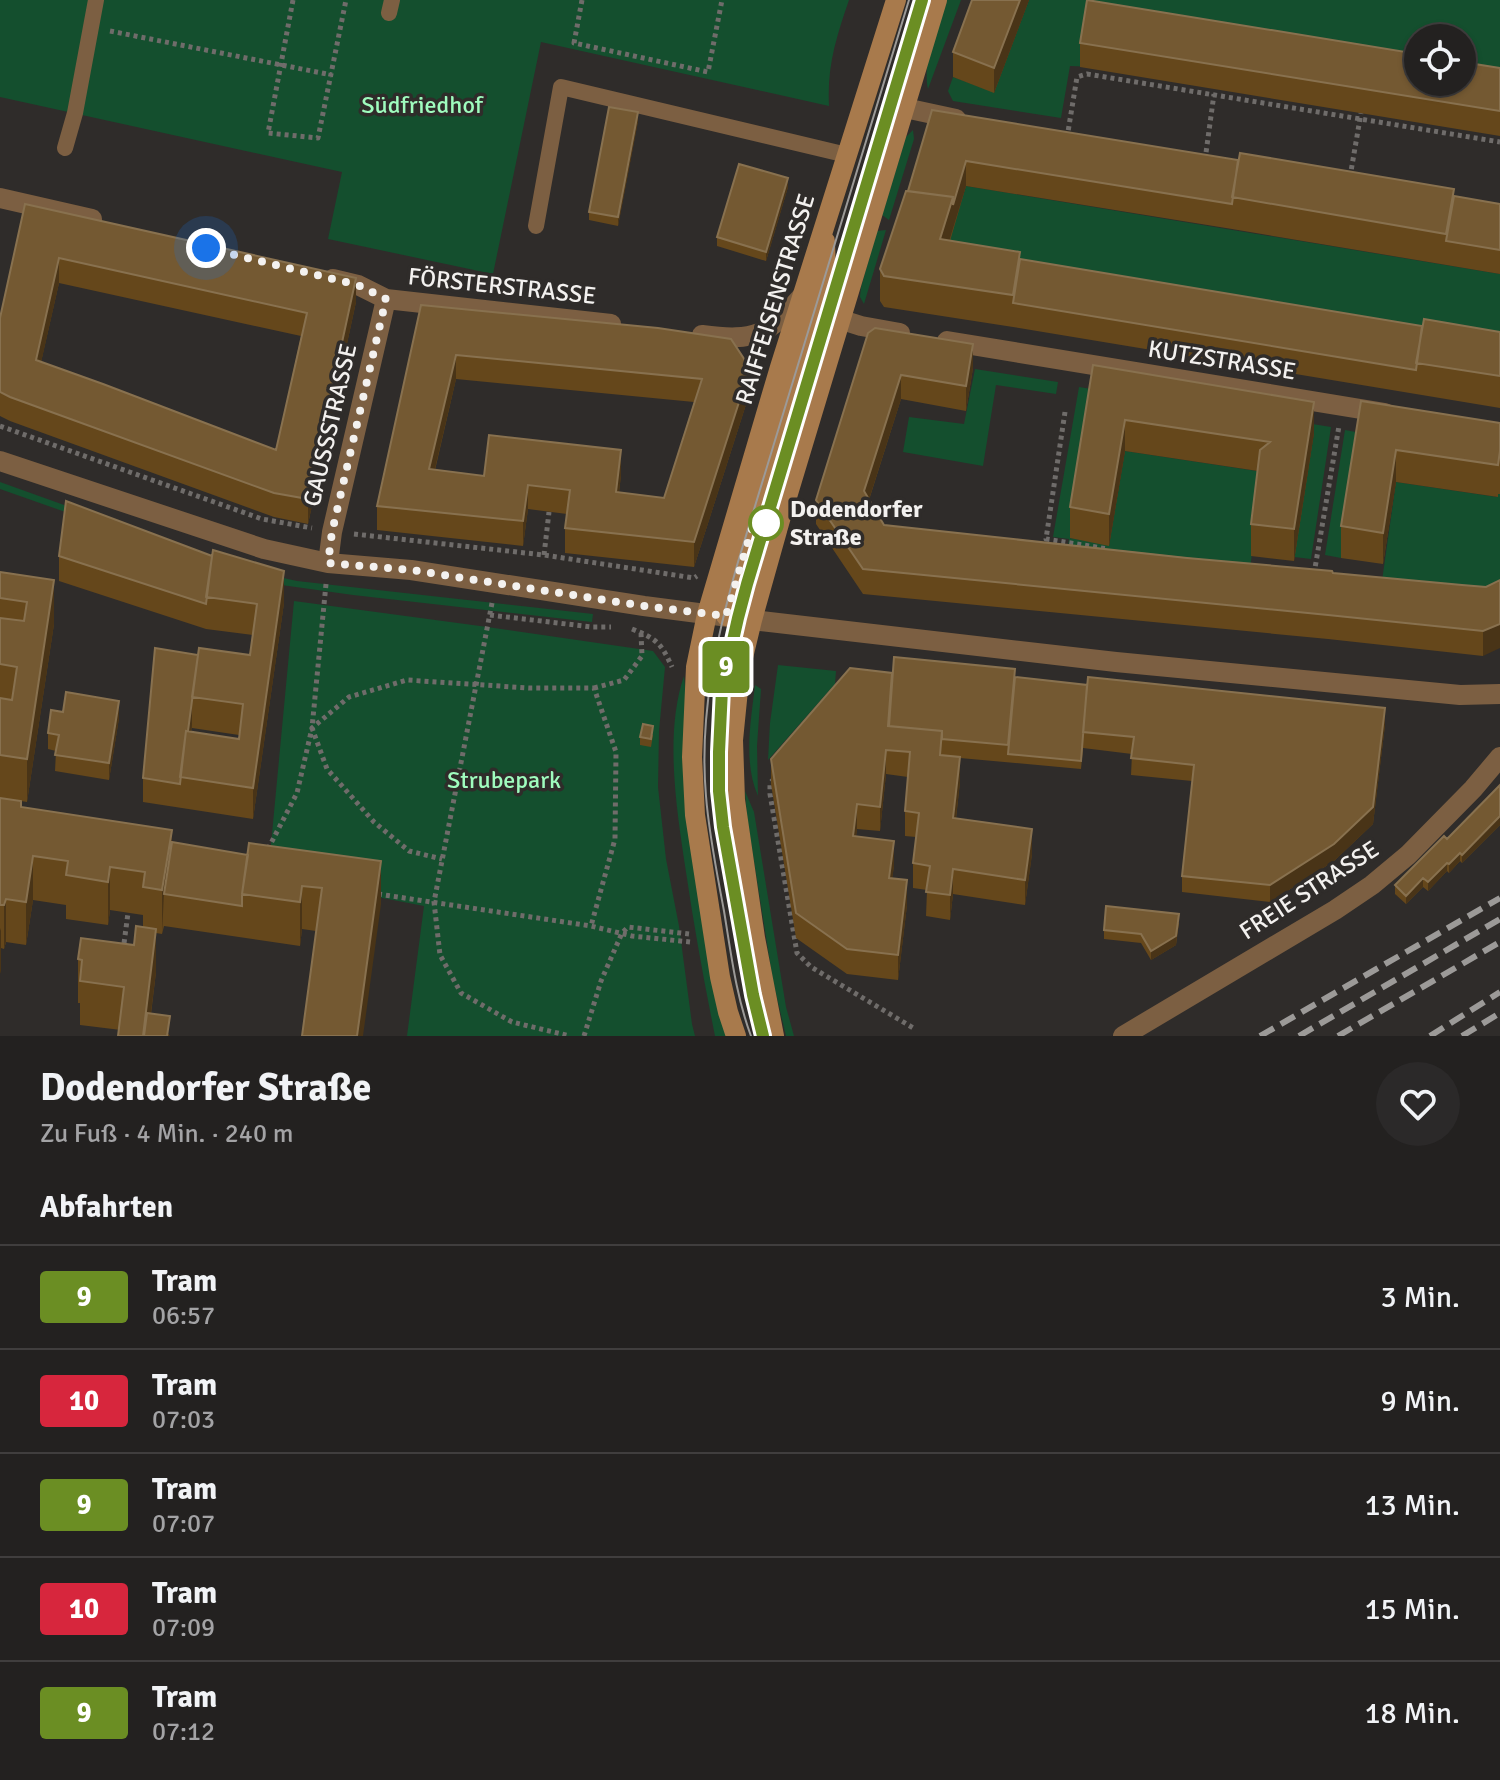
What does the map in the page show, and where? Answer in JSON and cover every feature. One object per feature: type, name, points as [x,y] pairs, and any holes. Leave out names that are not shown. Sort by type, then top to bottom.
[{"type":"main road","name":"RAIFFEISENSTRASSE","points":[[717,615],[803,295],[896,0]]},
{"type":"main road","points":[[774,1036],[755,938],[734,785],[733,740],[740,670],[780,520],[937,0]]},
{"type":"main road","points":[[736,1036],[720,977],[695,815],[693,715],[696,667],[717,615],[824,286],[824,225]]},
{"type":"street","points":[[905,108],[969,122]]},
{"type":"street","points":[[0,198],[115,225]]},
{"type":"street","name":"FÖRSTERSTRASSE","points":[[313,274],[358,285],[386,299],[637,327]]},
{"type":"street","points":[[681,332],[728,338],[750,337],[773,325],[803,295]]},
{"type":"street","name":"GAUSSSTRASSE","points":[[328,563],[332,532],[386,299]]},
{"type":"street","name":"KUTZSTRASSE","points":[[842,320],[861,326],[1406,416]]},
{"type":"street","points":[[0,461],[264,549],[328,563],[411,570],[752,620],[1116,662],[1460,695],[1500,694]]},
{"type":"street","name":"FREIE STRASSE","points":[[1123,1036],[1372,885],[1408,855],[1500,757]]},
{"type":"lane","points":[[65,148],[75,113],[96,0]]},
{"type":"lane","points":[[536,226],[561,87],[847,155]]},
{"type":"path","points":[[293,0],[268,133],[318,138],[346,0]]},
{"type":"path","points":[[582,0],[574,43],[708,72],[722,0]]},
{"type":"path","points":[[90,27],[332,75]]},
{"type":"path","points":[[1067,140],[1077,77],[1087,74],[1473,134],[1500,142]]},
{"type":"path","points":[[1205,162],[1214,94]]},
{"type":"path","points":[[1349,186],[1360,116]]},
{"type":"path","points":[[1312,584],[1343,406]]},
{"type":"path","points":[[1065,412],[1046,539],[1108,550]]},
{"type":"path","points":[[0,426],[262,519],[321,530]]},
{"type":"path","points":[[544,555],[549,512]]},
{"type":"path","points":[[344,533],[544,555],[681,576]]},
{"type":"path","points":[[264,857],[297,793],[312,728],[328,563]]},
{"type":"path","points":[[495,583],[434,902],[440,955],[461,993],[512,1022],[570,1036]]},
{"type":"path","points":[[489,615],[614,627]]},
{"type":"path","points":[[625,627],[654,638],[664,650],[675,676]]},
{"type":"path","points":[[312,728],[349,697],[407,680],[529,688],[594,688],[624,680],[642,656],[641,633]]},
{"type":"path","points":[[591,926],[615,839],[616,752],[594,688]]},
{"type":"path","points":[[312,728],[327,769],[374,822],[409,851],[442,859]]},
{"type":"path","points":[[779,772],[770,783],[770,794],[797,953],[811,967],[915,1029]]},
{"type":"path","points":[[761,793],[770,794]]},
{"type":"path","points":[[373,894],[591,926],[632,936],[690,942]]},
{"type":"path","points":[[121,960],[128,913]]},
{"type":"path","points":[[584,1036],[601,981],[622,933],[628,927],[689,934]]},
{"type":"green space","name":"Südfriedhof","points":[[0,0],[849,0],[833,52],[829,106],[541,42],[493,274],[328,239],[342,172],[0,97]]},
{"type":"green space","points":[[946,0],[961,0],[928,89],[929,56]]},
{"type":"green space","points":[[1029,0],[1500,0],[1500,92],[1476,86],[1476,24],[1404,24],[1404,78],[1070,66],[1061,118],[953,101],[948,91],[953,77],[994,92]]},
{"type":"green space","points":[[913,130],[914,139],[889,220],[882,215],[906,137]]},
{"type":"green space","points":[[966,186],[1500,274],[1500,364],[940,271]]},
{"type":"green space","points":[[886,230],[864,304],[860,297],[861,287],[877,231]]},
{"type":"green space","points":[[975,369],[1058,382],[1056,394],[996,385],[983,466],[903,452],[909,417],[964,424]]},
{"type":"green space","points":[[1079,387],[1331,427],[1311,559],[1294,557],[1314,433],[1093,397],[1070,538],[1109,545],[1125,451],[1270,473],[1260,482],[1248,588],[1065,568],[1069,539],[1053,537]]},
{"type":"green space","points":[[1345,430],[1361,433],[1341,558],[1325,555]]},
{"type":"green space","points":[[0,482],[261,573],[297,581],[593,614],[592,622],[267,583],[0,489]]},
{"type":"green space","points":[[1396,482],[1497,497],[1500,494],[1500,604],[1379,602]]},
{"type":"green space","name":"Strubepark","points":[[294,601],[653,651],[665,667],[658,787],[666,859],[695,1036],[407,1036],[424,906],[268,876]]},
{"type":"green space","points":[[778,665],[836,671],[835,684],[768,760],[770,723]]},
{"type":"green space","points":[[684,676],[728,1036],[715,1036],[679,824],[673,748],[678,699]]},
{"type":"green space","points":[[755,685],[761,689],[757,746],[758,796],[749,755]]},
{"type":"green space","points":[[745,791],[754,812],[786,1007],[794,1036],[786,1036],[773,981]]},
{"type":"building","points":[[972,0],[1020,0],[994,68],[953,52]]},
{"type":"building","points":[[1087,0],[1404,52],[1404,95],[1080,43]]},
{"type":"building","points":[[1476,64],[1500,68],[1500,111],[1407,96],[1476,96]]},
{"type":"building","points":[[609,107],[638,112],[618,217],[589,212]]},
{"type":"building","points":[[932,110],[1238,160],[1232,204],[966,161],[953,205],[953,197],[908,191]]},
{"type":"building","points":[[1240,153],[1454,189],[1446,234],[1232,197]]},
{"type":"building","points":[[739,164],[788,178],[766,252],[717,237]]},
{"type":"building","points":[[906,191],[953,197],[940,239],[1020,252],[1013,295],[884,276],[880,269]]},
{"type":"building","points":[[1454,196],[1500,204],[1500,250],[1446,241]]},
{"type":"building","points":[[25,204],[356,278],[308,499],[274,493],[0,392],[0,318]],"holes":[[[59,258],[307,313],[276,450],[36,360]]]},
{"type":"building","points":[[1020,259],[1422,326],[1416,370],[1013,303]]},
{"type":"building","points":[[421,305],[658,328],[731,339],[750,368],[694,542],[565,528],[570,490],[528,485],[523,521],[377,506]],"holes":[[[456,355],[702,379],[664,498],[616,492],[621,450],[489,435],[484,476],[429,469]]]},
{"type":"building","points":[[1424,319],[1500,332],[1500,376],[1416,363]]},
{"type":"building","points":[[875,328],[973,344],[966,386],[901,375],[864,491],[884,525],[1462,585],[1486,587],[1500,580],[1500,624],[1483,631],[863,569],[816,500],[868,333]]},
{"type":"building","points":[[1093,365],[1314,402],[1294,529],[1251,524],[1260,450],[1270,442],[1125,420],[1109,514],[1070,507]]},
{"type":"building","points":[[1361,401],[1500,423],[1498,465],[1396,450],[1383,533],[1341,526]]},
{"type":"building","points":[[66,501],[212,556],[206,604],[59,556]]},
{"type":"building","points":[[213,550],[284,571],[253,788],[180,777],[186,731],[239,739],[243,704],[192,697],[199,648],[250,655],[257,604],[206,597]]},
{"type":"building","points":[[0,572],[54,580],[27,759],[0,755],[0,698],[12,700],[17,667],[0,664],[0,618],[24,621],[27,602],[0,598]]},
{"type":"building","points":[[155,648],[198,655],[180,784],[143,778]]},
{"type":"building","points":[[894,657],[1015,669],[1008,745],[942,739],[942,731],[889,726]]},
{"type":"building","points":[[850,668],[892,673],[888,726],[942,731],[940,755],[960,757],[953,818],[1032,829],[1025,880],[953,869],[950,895],[926,892],[930,866],[913,863],[919,813],[905,811],[910,752],[886,750],[880,807],[857,804],[853,836],[894,841],[889,878],[907,880],[898,955],[847,949],[796,913],[771,759]]},
{"type":"building","points":[[1015,677],[1087,685],[1081,761],[1008,754]]},
{"type":"building","points":[[1088,677],[1385,708],[1373,807],[1334,844],[1270,885],[1182,876],[1194,765],[1131,758],[1134,737],[1083,732]]},
{"type":"building","points":[[66,692],[119,701],[109,763],[55,755],[59,735],[48,733],[51,710],[63,712]]},
{"type":"building","points":[[643,724],[653,726],[651,739],[640,737]]},
{"type":"building","points":[[1500,785],[1500,816],[1462,855],[1460,853],[1447,863],[1428,882],[1423,878],[1406,896],[1395,885],[1444,836],[1447,839]]},
{"type":"building","points":[[0,798],[21,801],[21,807],[172,830],[162,890],[143,887],[145,872],[110,867],[108,882],[66,875],[68,861],[33,856],[26,902],[6,899],[4,905],[0,905]]},
{"type":"building","points":[[172,842],[248,855],[242,906],[164,894]]},
{"type":"building","points":[[249,843],[381,861],[357,1036],[302,1036],[322,888],[302,886],[300,902],[242,894]]},
{"type":"building","points":[[1106,906],[1179,914],[1176,936],[1151,951],[1141,934],[1104,930]]},
{"type":"building","points":[[136,926],[156,929],[143,1036],[118,1036],[124,987],[80,981],[82,960],[78,959],[81,938],[134,945]]},
{"type":"building","points":[[147,1013],[170,1016],[167,1036],[144,1036]]},
{"type":"tram line","points":[[751,1036],[734,974],[707,811],[704,766],[711,678],[738,562],[909,0]]},
{"type":"tram line","points":[[763,1036],[723,827],[719,791],[722,689],[747,584],[922,0]]},
{"type":"tram line","name":"9","points":[[763,1036],[723,827],[719,791],[722,689],[747,584],[922,0]]},
{"type":"railway","points":[[1260,1036],[1500,898]]},
{"type":"railway","points":[[1299,1036],[1500,919]]},
{"type":"railway","points":[[1338,1036],[1500,942]]},
{"type":"railway","points":[[1430,1036],[1500,992]]},
{"type":"railway","points":[[1462,1036],[1500,1013]]},
{"type":"place","name":"Dodendorfer Straße","points":[[766,523]]},
{"type":"route","points":[[206,248],[358,285],[386,299],[332,532],[328,563],[411,570],[726,616],[756,515],[766,523]]}]
